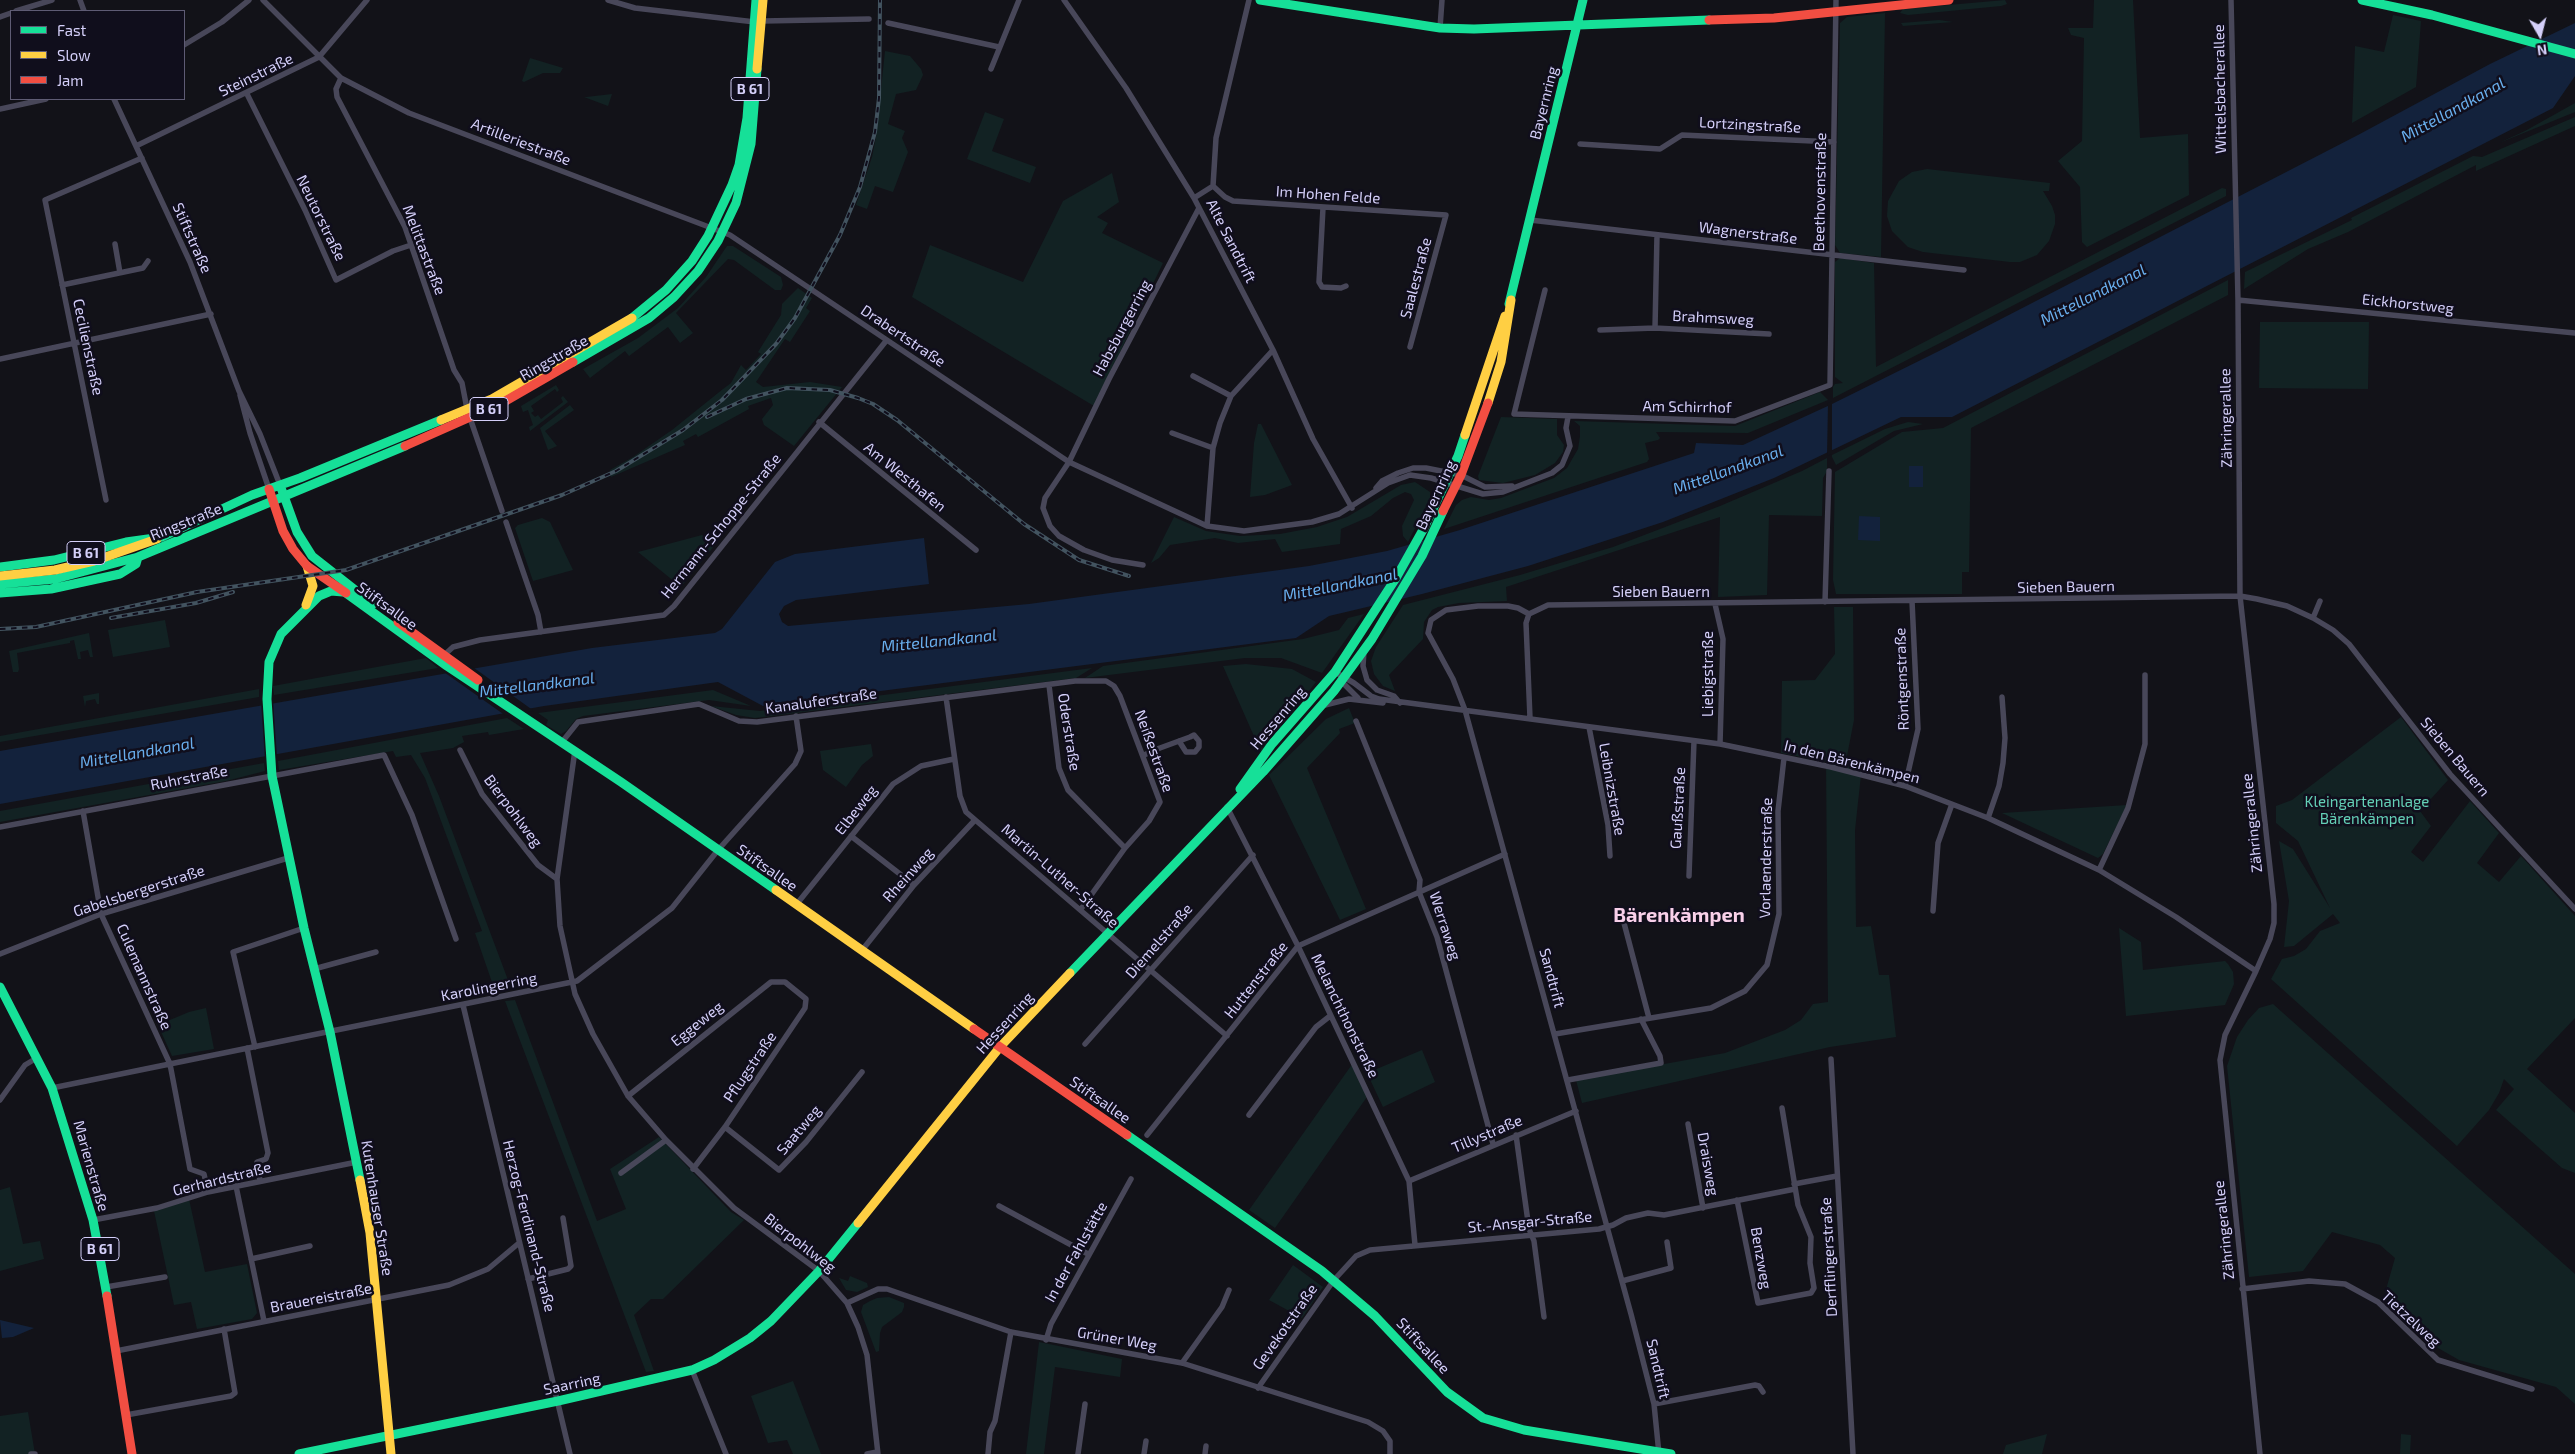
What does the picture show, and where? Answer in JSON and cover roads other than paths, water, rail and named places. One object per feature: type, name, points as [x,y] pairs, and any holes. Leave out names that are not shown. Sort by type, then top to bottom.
[{"type":"main road","name":"Ringstraße","points":[[0,584],[55,579],[138,557],[284,498],[526,390],[649,318],[690,280],[724,232],[741,190],[748,159],[759,22],[756,0]]},
{"type":"main road","name":"Ringstraße","points":[[0,576],[55,570],[94,562],[162,537],[269,489],[469,414],[628,321],[666,290],[698,253],[732,185],[740,158],[763,0]]},
{"type":"main road","points":[[1260,0],[1440,28],[1474,29],[1578,24],[1708,22],[1836,12],[1949,0]]},
{"type":"main road","name":"Bayernring","points":[[1342,679],[1386,615],[1438,524],[1461,475],[1486,410],[1501,362],[1511,300],[1578,24],[1582,0]]},
{"type":"main road","points":[[2362,0],[2432,15],[2524,42],[2575,54]]},
{"type":"main road","name":"Bayernring","points":[[1334,672],[1368,624],[1424,528],[1451,471],[1473,416],[1492,351],[1511,300]]},
{"type":"main road","name":"Stiftsallee","points":[[280,485],[297,532],[317,561],[444,661],[458,664],[524,716]]},
{"type":"main road","name":"Stiftsallee","points":[[269,489],[288,541],[307,566],[863,949],[1334,1280],[1375,1316],[1447,1392],[1486,1420],[1524,1430],[1671,1454]]},
{"type":"main road","name":"B 61","points":[[3,565],[54,560],[126,542],[162,537]]},
{"type":"main road","name":"B 61","points":[[0,597],[10,593],[51,589],[108,578],[132,568],[136,564],[138,557]]},
{"type":"main road","name":"Kutenhauser Straße","points":[[302,611],[314,586],[307,566]]},
{"type":"main road","name":"Kutenhauser Straße","points":[[346,593],[326,592],[302,611],[282,634],[269,662],[267,688],[272,776],[288,858],[330,1032],[370,1233],[378,1299],[391,1454]]},
{"type":"main road","points":[[0,593],[10,593]]},
{"type":"main road","name":"Hessenring","points":[[1227,807],[1272,744],[1334,672]]},
{"type":"main road","name":"Hessenring","points":[[819,1271],[1000,1047],[1227,807],[1263,772],[1342,679]]},
{"type":"main road","name":"Marienstraße","points":[[0,987],[35,1059],[52,1088],[93,1220],[106,1287],[132,1454]]},
{"type":"main road","name":"Saarring","points":[[299,1454],[558,1401],[692,1370],[714,1360],[762,1330],[819,1271]]},
{"type":"street","points":[[19,10],[52,0]]},
{"type":"street","points":[[185,44],[222,22],[249,0]]},
{"type":"street","name":"Artilleriestraße","points":[[263,0],[341,78],[409,113],[724,232]]},
{"type":"street","name":"Steinstraße","points":[[136,146],[319,58],[367,0]]},
{"type":"street","points":[[608,0],[635,8],[759,22],[869,19]]},
{"type":"street","points":[[991,69],[1018,0]]},
{"type":"street","name":"Alte Sandtrift","points":[[1064,0],[1126,88],[1194,198],[1273,350],[1313,439],[1352,508]]},
{"type":"street","points":[[1194,198],[1213,186],[1216,138],[1249,0]]},
{"type":"street","points":[[1440,28],[1442,0]]},
{"type":"street","name":"Beethovenstraße","points":[[1830,385],[1836,0]]},
{"type":"street","name":"Wittelsbacherallee","points":[[2231,0],[2234,177]]},
{"type":"street","points":[[888,23],[999,46]]},
{"type":"street","name":"Melittastraße","points":[[341,78],[336,89],[337,97],[405,227],[454,370],[462,384],[469,414],[502,511]]},
{"type":"street","name":"Neutorstraße","points":[[247,94],[305,210],[336,280],[385,254],[411,245]]},
{"type":"street","points":[[0,109],[41,100]]},
{"type":"street","name":"Stiftstraße","points":[[114,100],[181,240],[211,314],[239,391],[250,433],[269,489]]},
{"type":"street","name":"Lortzingstraße","points":[[1580,144],[1660,149],[1682,135],[1834,142]]},
{"type":"street","name":"Cecilienstraße","points":[[106,500],[45,200],[142,158]]},
{"type":"street","name":"Zähringerallee","points":[[2234,177],[2238,288],[2240,596],[2274,904],[2274,923],[2270,939],[2225,1035],[2220,1060],[2260,1454]]},
{"type":"street","name":"Im Hohen Felde","points":[[1213,186],[1224,197],[1233,201],[1446,215]]},
{"type":"street","name":"Habsburgerring","points":[[1069,462],[1113,372],[1199,208]]},
{"type":"street","points":[[1323,208],[1319,282],[1322,287],[1341,288],[1346,286]]},
{"type":"street","name":"Saalestraße","points":[[1410,347],[1446,215]]},
{"type":"street","name":"Wagnerstraße","points":[[1530,220],[1964,270]]},
{"type":"street","name":"Drabertstraße","points":[[724,232],[1069,462],[1207,526],[1236,531],[1312,522],[1352,508],[1388,483],[1410,475],[1431,478],[1445,483]]},
{"type":"street","points":[[1655,328],[1657,235]]},
{"type":"street","points":[[115,244],[120,273]]},
{"type":"street","points":[[62,286],[143,268],[148,260]]},
{"type":"street","name":"Am Schirrhof","points":[[1545,290],[1514,414],[1735,422],[1830,385]]},
{"type":"street","name":"Eickhorstweg","points":[[2238,300],[2575,333]]},
{"type":"street","points":[[0,359],[211,314]]},
{"type":"street","name":"Brahmsweg","points":[[1600,330],[1655,328],[1769,334]]},
{"type":"street","name":"Hermann-Schoppe-Straße","points":[[444,661],[458,645],[664,615],[886,341]]},
{"type":"street","points":[[1207,526],[1212,448],[1231,396],[1273,350]]},
{"type":"street","points":[[1193,376],[1231,396]]},
{"type":"street","name":"Stiftstraße","points":[[239,391],[249,409],[280,485]]},
{"type":"street","points":[[1445,483],[1491,494],[1519,486],[1552,473],[1562,465],[1570,446],[1566,428],[1568,417]]},
{"type":"street","name":"Am Westhafen","points":[[819,422],[976,550]]},
{"type":"street","points":[[1172,433],[1212,448]]},
{"type":"street","points":[[1069,462],[1045,498],[1043,508],[1050,526],[1059,536],[1084,550],[1112,560],[1142,565]]},
{"type":"street","name":"Drabertstraße","points":[[1369,496],[1382,481],[1413,468],[1451,471],[1461,475]]},
{"type":"street","points":[[1825,602],[1829,471]]},
{"type":"street","points":[[1461,475],[1484,487],[1519,486]]},
{"type":"street","points":[[506,522],[538,615],[541,632]]},
{"type":"street","name":"Sieben Bauern","points":[[1529,614],[1548,605],[2240,596],[2287,606],[2333,630],[2349,644],[2450,774],[2575,909]]},
{"type":"street","name":"Röntgenstraße","points":[[1905,786],[1918,730],[1912,601]]},
{"type":"street","points":[[2313,618],[2320,601]]},
{"type":"street","name":"Liebigstraße","points":[[1715,604],[1723,639],[1720,744]]},
{"type":"street","name":"Sandtrift","points":[[1529,614],[1518,608],[1508,606],[1478,606],[1446,610],[1431,620],[1428,633],[1453,679],[1465,710],[1608,1226],[1654,1404],[1659,1452]]},
{"type":"street","points":[[1529,614],[1525,634],[1530,718]]},
{"type":"street","name":"In den Bärenkämpen","points":[[1365,648],[1363,666],[1367,680],[1377,690],[1394,696],[1400,703]]},
{"type":"street","name":"In den Bärenkämpen","points":[[1334,672],[1360,699]]},
{"type":"street","points":[[2099,870],[2128,808],[2145,744],[2145,674]]},
{"type":"street","name":"Kanaluferstraße","points":[[562,742],[578,722],[699,704],[747,722],[1097,679]]},
{"type":"street","name":"Neißestraße","points":[[1081,909],[1125,848],[1149,820],[1160,802],[1144,755],[1114,686],[1097,679]]},
{"type":"street","name":"In den Bärenkämpen","points":[[1342,679],[1370,696],[1400,703]]},
{"type":"street","name":"Oderstraße","points":[[1049,685],[1059,768],[1068,790],[1125,848]]},
{"type":"street","name":"Martin-Luther-Straße","points":[[946,697],[960,796],[966,812],[1227,1036]]},
{"type":"street","points":[[1988,818],[1999,786],[2003,763],[2005,738],[2002,697]]},
{"type":"street","name":"In den Bärenkämpen","points":[[1321,706],[1341,700],[1360,699],[1530,718],[1720,744],[1905,786],[1988,818],[2099,870],[2176,917],[2256,971]]},
{"type":"street","name":"Karolingerring","points":[[52,1088],[572,984],[672,908],[718,850],[800,758],[801,751],[796,716]]},
{"type":"street","name":"Werraweg","points":[[1356,720],[1420,880],[1419,892],[1437,937],[1494,1144]]},
{"type":"street","name":"Leibnizstraße","points":[[1589,727],[1608,825],[1610,856]]},
{"type":"street","points":[[1144,755],[1179,741]]},
{"type":"street","name":"Gaußstraße","points":[[1689,876],[1694,741]]},
{"type":"street","name":"Bierpohlweg","points":[[460,750],[482,794],[538,864],[557,879]]},
{"type":"street","name":"Bierpohlweg","points":[[575,750],[557,879],[560,926],[572,984],[593,1034],[628,1096],[666,1140],[734,1208],[819,1271],[847,1303],[858,1327],[867,1355],[878,1453]]},
{"type":"street","name":"Ruhrstraße","points":[[0,827],[384,755],[412,815],[456,939]]},
{"type":"street","name":"Elbeweg","points":[[796,904],[893,784],[921,766],[954,758]]},
{"type":"street","name":"Vorlaenderstraße","points":[[1555,1034],[1711,1008],[1745,991],[1767,965],[1779,914],[1778,811],[1784,758]]},
{"type":"street","points":[[1933,911],[1937,853],[1952,804]]},
{"type":"street","name":"Melanchthonstraße","points":[[1227,807],[1298,946],[1330,1016],[1348,1048],[1409,1181],[1415,1245]]},
{"type":"street","name":"Culemannstraße","points":[[83,811],[101,914],[170,1064],[190,1169],[204,1174],[208,1192]]},
{"type":"street","name":"Rheinweg","points":[[863,949],[914,885],[975,820]]},
{"type":"street","points":[[851,836],[914,885]]},
{"type":"street","name":"Huttenstraße","points":[[1147,1135],[1298,946],[1505,854]]},
{"type":"street","name":"Diemelstraße","points":[[1085,1044],[1253,855]]},
{"type":"street","name":"Gabelsbergerstraße","points":[[0,954],[101,914],[288,858]]},
{"type":"street","points":[[1624,923],[1649,1018]]},
{"type":"street","points":[[255,1047],[233,952],[304,928]]},
{"type":"street","points":[[314,970],[376,952]]},
{"type":"street","name":"Eggeweg","points":[[628,1096],[771,982],[785,982]]},
{"type":"street","name":"Pflugstraße","points":[[693,1168],[725,1127],[806,1005],[806,999],[785,982]]},
{"type":"street","name":"Herzog-Ferdinand-Straße","points":[[463,1005],[570,1454]]},
{"type":"street","points":[[1249,1115],[1316,1027],[1330,1016]]},
{"type":"street","points":[[1568,1080],[1661,1063],[1660,1056],[1641,1019]]},
{"type":"street","points":[[247,1048],[268,1153],[266,1158],[257,1162],[260,1181]]},
{"type":"street","points":[[0,1100],[24,1065],[35,1059]]},
{"type":"street","name":"Derfflingerstraße","points":[[1831,1059],[1853,1454]]},
{"type":"street","name":"Saatweg","points":[[725,1127],[779,1170],[806,1142],[862,1072]]},
{"type":"street","points":[[1782,1108],[1794,1187]]},
{"type":"street","name":"Tillystraße","points":[[1409,1181],[1494,1144],[1576,1112]]},
{"type":"street","name":"Draisweg","points":[[1688,1124],[1703,1208]]},
{"type":"street","points":[[1516,1135],[1544,1317]]},
{"type":"street","points":[[621,1173],[666,1140]]},
{"type":"street","name":"Gerhardstraße","points":[[93,1220],[157,1208],[208,1192],[357,1162]]},
{"type":"street","name":"St.-Ansgar-Straße","points":[[1334,1280],[1363,1252],[1375,1248],[1533,1236],[1608,1226],[1626,1218],[1648,1213],[1664,1215],[1703,1208],[1837,1176]]},
{"type":"street","name":"In der Fahlstätte","points":[[1046,1340],[1051,1324],[1131,1179]]},
{"type":"street","points":[[236,1186],[264,1321]]},
{"type":"street","name":"Benzweg","points":[[1737,1200],[1755,1298],[1758,1303],[1762,1304],[1811,1293],[1814,1288],[1810,1263],[1811,1236],[1800,1211],[1794,1187]]},
{"type":"street","points":[[999,1206],[1088,1254]]},
{"type":"street","points":[[528,1278],[568,1269],[572,1266],[563,1218]]},
{"type":"street","points":[[1622,1281],[1669,1270],[1672,1266],[1667,1242]]},
{"type":"street","name":"Brauereistraße","points":[[116,1351],[449,1285],[488,1269],[519,1243]]},
{"type":"street","points":[[251,1258],[310,1246]]},
{"type":"street","points":[[106,1287],[165,1277]]},
{"type":"street","name":"Gevekotstraße","points":[[1258,1388],[1334,1280]]},
{"type":"street","name":"Tietzelweg","points":[[2242,1289],[2309,1281],[2345,1284],[2378,1302],[2438,1360],[2532,1389]]},
{"type":"street","name":"Grüner Weg","points":[[847,1303],[878,1289],[887,1289],[1011,1332],[1046,1340],[1182,1363],[1368,1422],[1383,1431],[1390,1441],[1390,1454]]},
{"type":"street","points":[[1182,1363],[1222,1308],[1229,1290]]},
{"type":"street","points":[[126,1415],[231,1396],[235,1393],[224,1329]]},
{"type":"street","points":[[988,1454],[990,1432],[995,1421],[1011,1332]]},
{"type":"street","points":[[692,1370],[726,1454]]},
{"type":"street","points":[[1654,1404],[1755,1385],[1759,1386],[1763,1392]]},
{"type":"street","points":[[1078,1454],[1085,1404]]},
{"type":"street","points":[[1144,1454],[1146,1441]]},
{"type":"street","points":[[1205,1454],[1206,1446]]},
{"type":"street","points":[[867,1454],[878,1453]]},
{"type":"water","name":"Mittellandkanal","points":[[2575,23],[2575,76],[2553,108],[1952,417],[1901,417],[1774,478],[1663,522],[1528,566],[1329,616],[1296,638],[763,706],[718,682],[544,706],[0,804],[0,751],[592,648],[715,633],[722,629],[775,562],[795,554],[924,538],[929,584],[796,600],[784,606],[779,614],[782,622],[788,626],[1029,604],[1309,566],[1387,551],[1460,530],[1694,453],[1696,443],[1743,445],[1830,405],[1939,351],[2358,135],[2490,64]]},
{"type":"water","points":[[1909,466],[1923,466],[1923,487],[1909,487]]},
{"type":"water","points":[[1859,516],[1880,517],[1880,541],[1858,540]]},
{"type":"water","points":[[0,1320],[34,1328],[13,1337],[2,1338]]},
{"type":"railway","points":[[0,629],[36,627],[197,592],[346,570],[562,495],[616,471],[683,430],[722,400],[776,344],[795,318],[840,235],[860,187],[875,132],[879,98],[880,0]]},
{"type":"railway","points":[[707,417],[746,399],[787,388],[830,390],[858,398],[873,404],[897,420],[1024,524],[1079,560],[1129,576]]},
{"type":"railway","points":[[111,618],[196,603],[233,592]]},
{"type":"district","name":"Bärenkämpen","points":[[1679,915]]},
{"type":"park label","name":"Kleingartenanlage Bärenkämpen","points":[[2367,810]]}]
